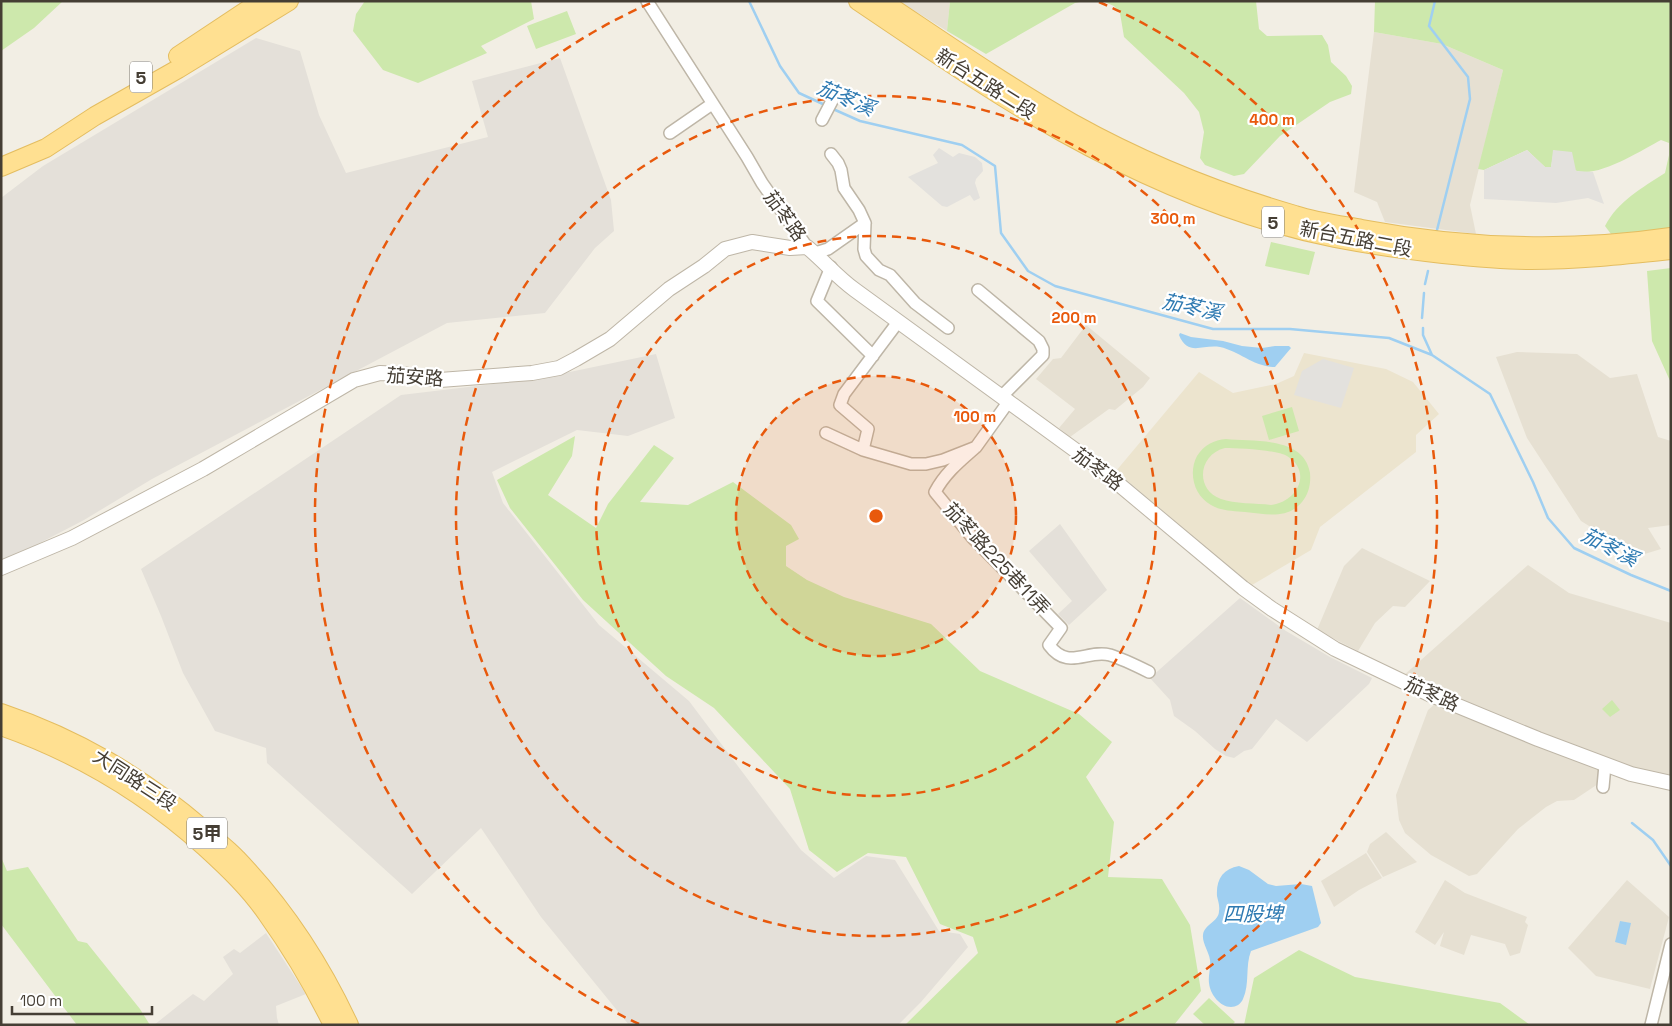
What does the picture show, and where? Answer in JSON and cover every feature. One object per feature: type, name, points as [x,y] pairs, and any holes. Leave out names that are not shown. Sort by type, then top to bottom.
[{"type":"main road","name":"5","points":[[1,167],[46,148],[95,116],[178,69],[248,18],[261,1]]},
{"type":"main road","name":"5","points":[[1,154],[38,140],[176,57],[248,18],[288,1]]},
{"type":"main road","name":"新台五路二段","points":[[858,1],[985,86],[1062,132],[1153,177],[1224,206],[1282,225],[1333,238],[1394,248],[1478,258],[1530,260],[1596,258],[1671,250]]},
{"type":"main road","name":"新台五路二段","points":[[882,1],[979,66],[1073,123],[1128,151],[1190,179],[1296,216],[1396,236],[1497,245],[1556,246],[1610,244],[1671,237]]},
{"type":"main road","name":"大同路三段","points":[[1,712],[52,732],[131,774],[157,791],[236,858],[275,902],[337,998],[349,1025]]},
{"type":"main road","name":"大同路三段","points":[[1,726],[63,750],[95,767],[148,800],[186,829],[230,869],[267,913],[303,969],[333,1025]]},
{"type":"street","name":"茄苳路","points":[[648,2],[747,156],[762,183],[811,250],[837,276],[1097,466],[1243,588],[1335,649],[1429,694],[1605,765],[1631,774],[1671,783]]},
{"type":"street","points":[[822,120],[834,99]]},
{"type":"street","points":[[670,133],[712,104]]},
{"type":"street","points":[[831,154],[841,170],[844,188],[859,210],[865,224],[864,249],[866,256],[879,270],[890,275],[915,303],[948,328]]},
{"type":"street","points":[[811,250],[828,249],[865,224]]},
{"type":"street","name":"茄安路","points":[[1,568],[72,538],[203,469],[354,380],[380,374],[402,374],[440,380],[532,373],[558,368],[576,360],[610,338],[669,289],[725,249],[752,242],[811,250]]},
{"type":"street","points":[[830,267],[817,301],[873,356]]},
{"type":"street","points":[[826,433],[863,450],[911,464],[926,464],[942,460],[976,447],[1005,399],[1042,356],[1043,349],[1039,341],[978,290]]},
{"type":"street","points":[[863,450],[868,429],[840,405],[844,394],[898,322]]},
{"type":"street","name":"茄苳路225巷11弄","points":[[976,447],[949,470],[935,492],[972,537],[1060,628],[1049,645],[1054,652],[1066,658],[1108,654],[1150,672]]},
{"type":"street","points":[[1604,787],[1605,765]]},
{"type":"street","points":[[1651,1025],[1671,944]]},
{"type":"shaded area","points":[[899,1],[950,1],[947,31]]},
{"type":"shaded area","points":[[1374,32],[1442,44],[1503,70],[1470,205],[1476,234],[1385,222],[1377,202],[1354,192]]},
{"type":"shaded area","points":[[256,38],[300,51],[319,115],[346,173],[488,137],[472,81],[560,58],[611,200],[614,231],[595,248],[545,313],[447,323],[152,479],[84,520],[13,557],[1,560],[1,198],[43,166]]},
{"type":"shaded area","points":[[939,148],[953,157],[959,153],[975,157],[982,163],[983,171],[975,183],[980,198],[974,201],[970,195],[947,207],[942,206],[908,177],[938,163],[933,155]]},
{"type":"shaded area","points":[[1527,150],[1545,167],[1551,167],[1553,150],[1572,152],[1576,171],[1593,172],[1604,204],[1588,198],[1556,203],[1484,199],[1484,170]]},
{"type":"shaded area","points":[[1086,325],[1150,378],[1143,387],[1115,410],[1109,409],[1070,437],[1059,428],[1075,409],[1036,379],[1053,359],[1061,358]]},
{"type":"shaded area","points":[[1517,352],[1577,354],[1610,378],[1637,374],[1658,437],[1671,441],[1671,525],[1648,528],[1661,549],[1638,556],[1581,521],[1527,438],[1496,357]]},
{"type":"shaded area","points":[[1304,353],[1386,369],[1413,382],[1439,414],[1416,435],[1416,452],[1320,527],[1311,550],[1252,585],[1116,471],[1199,372],[1233,393],[1276,384],[1294,376]]},
{"type":"shaded area","points":[[656,354],[675,418],[628,436],[577,430],[492,472],[503,503],[599,625],[689,701],[801,850],[834,878],[866,856],[895,860],[939,931],[960,934],[968,947],[921,1002],[898,1025],[629,1025],[541,917],[481,828],[412,894],[267,763],[266,748],[215,731],[183,673],[141,569],[401,395],[536,379]]},
{"type":"shaded area","points":[[1323,359],[1354,368],[1341,408],[1294,395],[1302,371]]},
{"type":"shaded area","points":[[1060,524],[1107,590],[1069,625],[1058,614],[1072,601],[1029,551]]},
{"type":"shaded area","points":[[1362,548],[1430,581],[1405,607],[1393,606],[1375,623],[1358,651],[1317,630],[1344,566]]},
{"type":"shaded area","points":[[1528,565],[1569,593],[1671,623],[1671,775],[1623,767],[1403,676]]},
{"type":"shaded area","points":[[1240,598],[1286,631],[1330,657],[1372,678],[1369,684],[1307,742],[1276,719],[1252,749],[1244,751],[1234,758],[1226,756],[1215,749],[1174,716],[1170,700],[1150,678]]},
{"type":"shaded area","points":[[1435,704],[1596,766],[1602,775],[1601,782],[1574,800],[1557,801],[1546,807],[1518,829],[1477,874],[1469,876],[1431,855],[1405,833],[1399,820],[1396,795],[1428,710]]},
{"type":"shaded area","points":[[1386,832],[1417,862],[1383,877],[1367,852],[1370,844]]},
{"type":"shaded area","points":[[1366,853],[1382,878],[1359,890],[1334,907],[1321,881]]},
{"type":"shaded area","points":[[1445,880],[1465,893],[1527,917],[1525,922],[1528,925],[1520,953],[1510,956],[1505,944],[1471,935],[1464,955],[1440,946],[1444,932],[1435,945],[1415,932]]},
{"type":"shaded area","points":[[1627,880],[1669,917],[1650,989],[1596,976],[1568,948]]},
{"type":"shaded area","points":[[266,933],[306,994],[276,1006],[279,1025],[154,1025],[193,994],[204,1001],[233,974],[223,957],[234,949],[240,953]]},
{"type":"green space","points":[[1,1],[63,1],[34,28],[1,51]]},
{"type":"green space","points":[[365,1],[531,1],[534,19],[481,46],[487,53],[418,83],[383,70],[353,31],[356,14]]},
{"type":"green space","points":[[950,1],[1084,1],[1075,3],[986,54],[947,31]]},
{"type":"green space","points":[[1102,1],[1256,1],[1259,29],[1267,36],[1322,35],[1328,45],[1331,62],[1346,76],[1352,86],[1351,94],[1330,102],[1280,136],[1244,174],[1234,176],[1205,165],[1200,158],[1204,132],[1199,112],[1184,93],[1124,37],[1120,13],[1114,6]]},
{"type":"green space","points":[[1375,1],[1671,1],[1671,229],[1611,234],[1605,226],[1610,217],[1624,202],[1665,173],[1669,155],[1669,143],[1661,140],[1620,162],[1596,171],[1577,171],[1568,165],[1554,150],[1551,167],[1545,167],[1527,150],[1484,170],[1478,169],[1503,70],[1442,44],[1374,32]]},
{"type":"green space","points":[[567,11],[576,34],[536,49],[527,26]]},
{"type":"green space","points":[[1271,242],[1315,252],[1309,275],[1265,266]]},
{"type":"green space","points":[[1671,268],[1671,383],[1652,341],[1647,271]]},
{"type":"green space","points":[[1292,407],[1299,431],[1269,440],[1262,416]]},
{"type":"green space","points":[[575,436],[572,456],[548,495],[596,528],[608,504],[654,445],[674,458],[640,502],[688,505],[733,482],[791,525],[799,539],[786,546],[786,566],[807,580],[844,597],[931,624],[980,671],[1079,714],[1112,742],[1086,777],[1114,822],[1108,877],[1162,879],[1190,925],[1201,991],[1174,1025],[905,1025],[978,953],[973,937],[940,924],[906,857],[868,853],[837,872],[809,850],[790,789],[714,708],[666,676],[583,600],[510,508],[497,480]]},
{"type":"green space","points":[[1222,440],[1250,440],[1276,443],[1298,452],[1306,461],[1310,473],[1309,488],[1302,502],[1296,508],[1283,514],[1260,514],[1223,510],[1205,501],[1194,484],[1194,463],[1197,456],[1206,446]],"holes":[[[1225,448],[1266,451],[1287,456],[1295,463],[1299,470],[1300,478],[1298,485],[1288,498],[1280,503],[1271,505],[1232,502],[1221,499],[1212,494],[1207,488],[1203,472],[1205,464],[1210,457]]]},
{"type":"green space","points":[[1612,700],[1620,710],[1610,717],[1602,709]]},
{"type":"green space","points":[[1,857],[7,871],[28,867],[78,941],[87,943],[140,1009],[150,1025],[77,1025],[1,924]]},
{"type":"green space","points":[[1299,950],[1355,977],[1500,1003],[1530,1025],[1244,1025],[1254,978]]},
{"type":"green space","points":[[1209,998],[1235,1022],[1232,1025],[1205,1025],[1193,1014]]},
{"type":"water","points":[[1180,333],[1191,337],[1223,341],[1242,346],[1262,348],[1289,346],[1291,348],[1275,367],[1267,366],[1253,362],[1220,347],[1191,348],[1183,342],[1179,335]]},
{"type":"water","name":"四股埤","points":[[1239,866],[1249,870],[1268,884],[1276,886],[1301,884],[1312,886],[1321,923],[1318,927],[1251,951],[1245,993],[1240,1004],[1231,1007],[1219,1002],[1211,991],[1209,980],[1210,960],[1203,935],[1206,928],[1218,915],[1217,890],[1219,880],[1225,872]]},
{"type":"water","points":[[1620,921],[1631,923],[1626,945],[1615,942]]},
{"type":"waterway","name":"茄苳溪","points":[[749,1],[780,66],[799,93],[825,105]]},
{"type":"waterway","points":[[1435,1],[1429,26],[1468,77],[1470,99],[1436,234]]},
{"type":"waterway","name":"茄苳溪","points":[[833,109],[860,121],[962,145],[995,166],[1001,233],[1028,271],[1055,286],[1213,329],[1290,329],[1389,338],[1432,355],[1490,394],[1533,482],[1548,518],[1574,548],[1631,575],[1671,591]]},
{"type":"waterway","points":[[1425,284],[1428,271]]},
{"type":"waterway","points":[[1422,318],[1424,293]]},
{"type":"waterway","points":[[1423,328],[1423,335],[1432,355]]},
{"type":"waterway","points":[[1632,823],[1653,840],[1671,866]]}]
